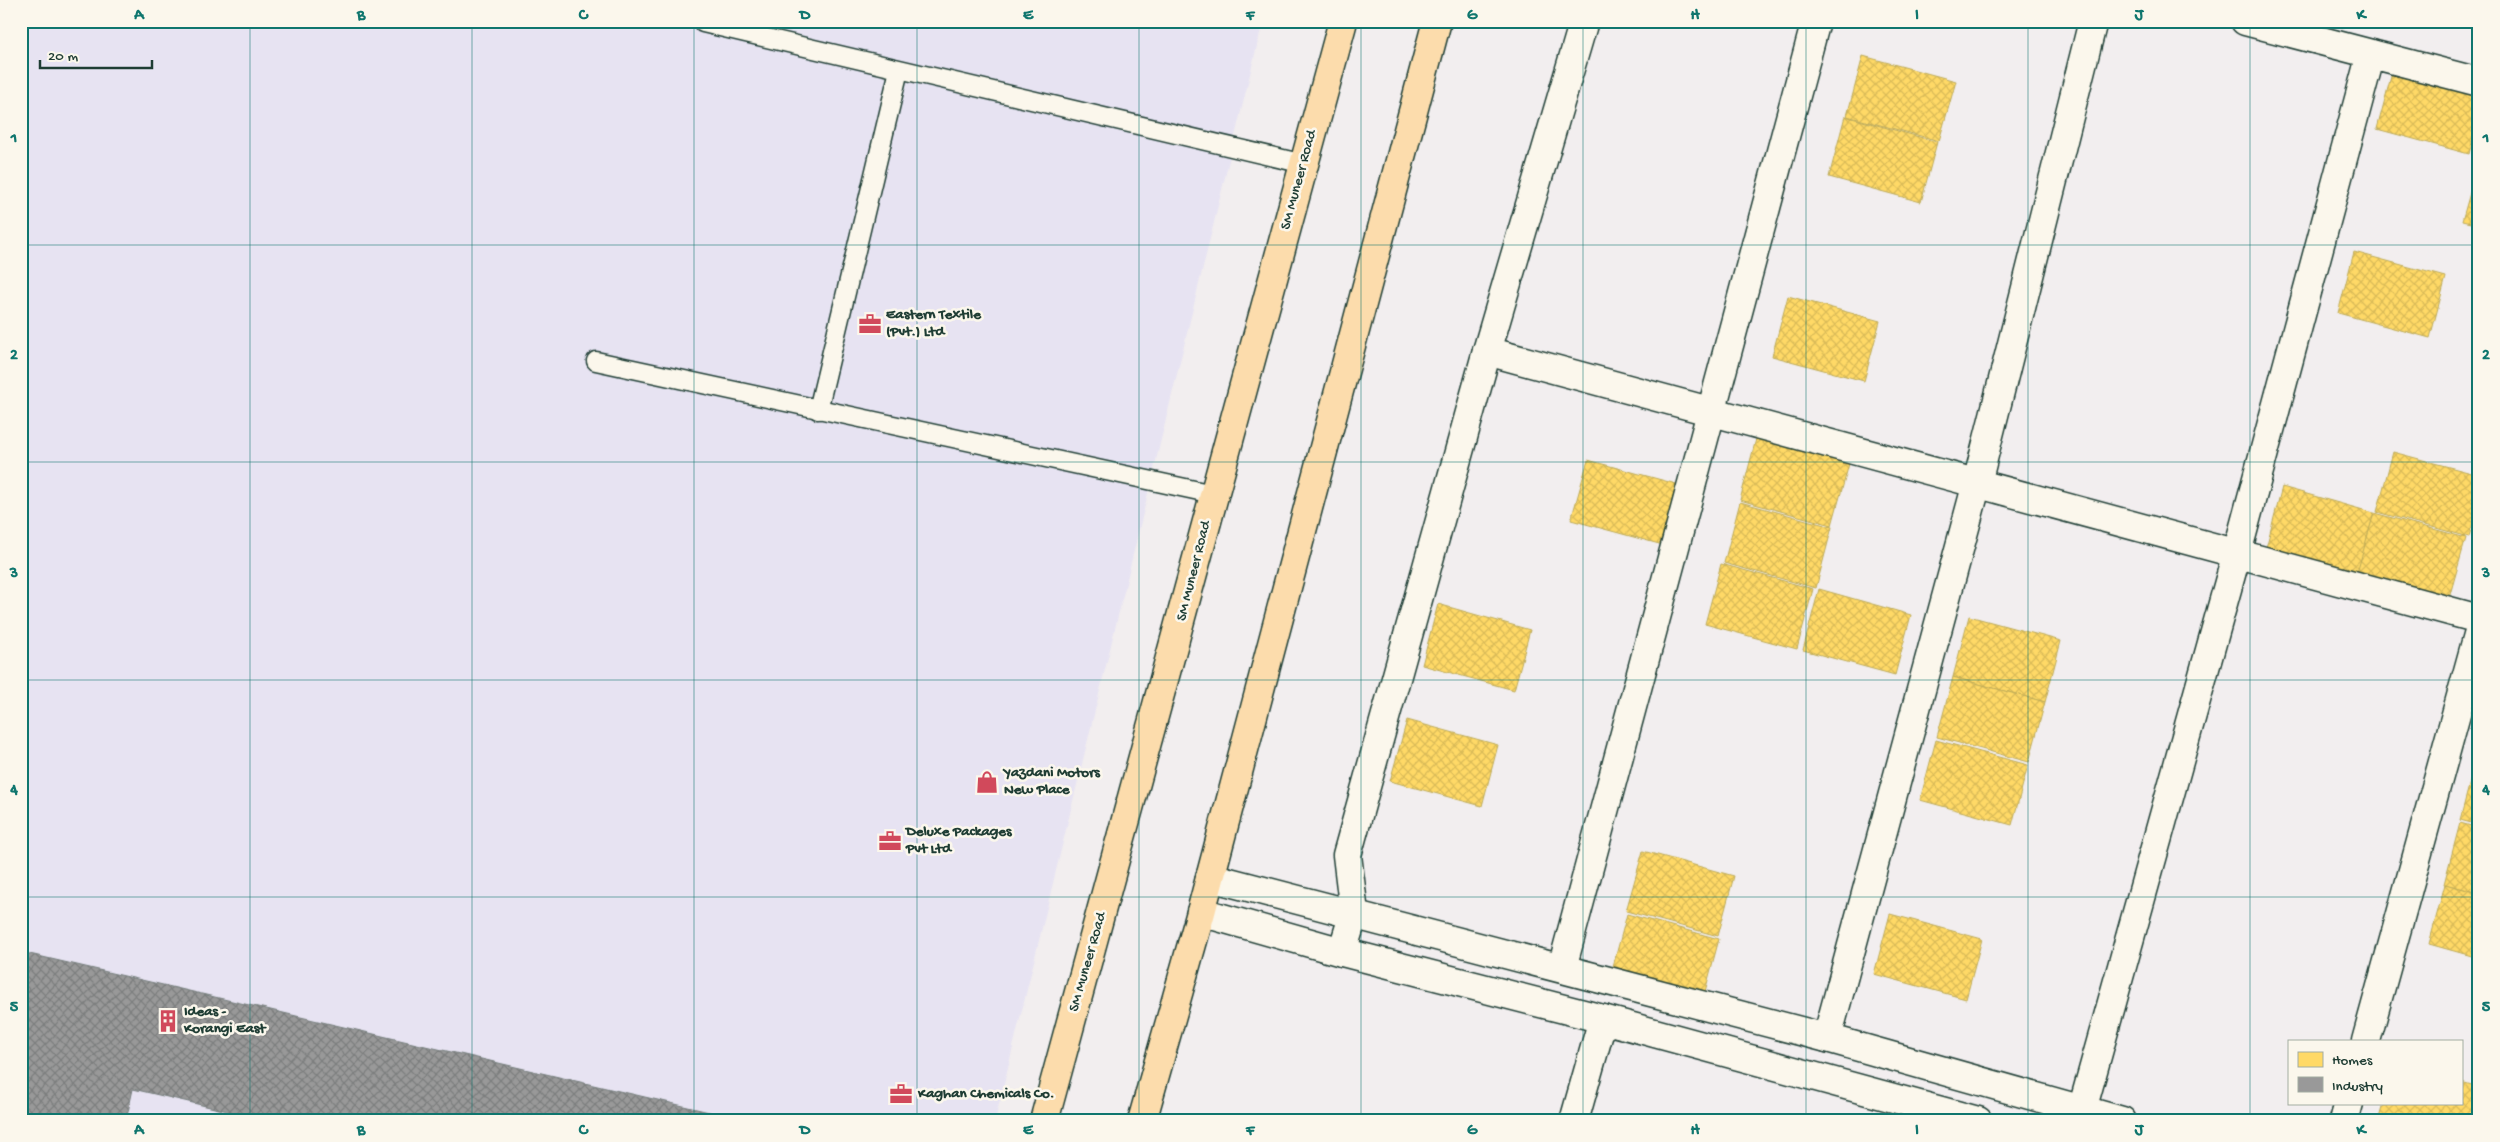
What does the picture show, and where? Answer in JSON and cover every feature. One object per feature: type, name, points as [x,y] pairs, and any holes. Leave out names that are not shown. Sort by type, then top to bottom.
[{"type":"main road","name":"SM Muneer Road","points":[[1044,1121],[1129,816],[1213,494],[1343,21]]},
{"type":"main road","points":[[1142,1121],[1202,912],[1437,21]]},
{"type":"street","points":[[1342,952],[1354,913],[1347,855],[1487,351],[1584,21]]},
{"type":"street","points":[[1562,968],[1816,21]]},
{"type":"street","points":[[1827,1038],[1977,483],[2093,21]]},
{"type":"street","points":[[2245,21],[2479,82]]},
{"type":"street","points":[[2082,1110],[2237,553],[2371,54]]},
{"type":"street","points":[[1487,351],[2479,619]]},
{"type":"street","points":[[2366,1040],[2479,631]]},
{"type":"street","points":[[1210,877],[1354,913],[1827,1038],[2122,1121]]},
{"type":"street","points":[[1202,912],[1342,952],[1603,1018],[1978,1121]]},
{"type":"street","points":[[1574,1121],[1603,1018]]},
{"type":"street","points":[[2344,1121],[2349,1104]]},
{"type":"lane","points":[[703,23],[1304,164]]},
{"type":"lane","points":[[818,410],[898,70]]},
{"type":"lane","points":[[596,361],[1213,494]]},
{"type":"shaded area","points":[[21,21],[1263,21],[995,1121],[21,1121]]},
{"type":"building: Homes","points":[[1863,56],[1956,81],[1939,141],[1847,116]]},
{"type":"building: Homes","points":[[2393,69],[2479,93],[2479,116],[2469,154],[2377,129]]},
{"type":"building: Homes","points":[[1845,116],[1937,142],[1921,202],[1829,177]]},
{"type":"building: Homes","points":[[2479,161],[2479,225],[2462,221]]},
{"type":"building: Homes","points":[[2354,252],[2446,277],[2430,338],[2338,313]]},
{"type":"building: Homes","points":[[1788,296],[1880,321],[1864,381],[1772,356]]},
{"type":"building: Homes","points":[[1756,439],[1849,464],[1832,525],[1740,500]]},
{"type":"building: Homes","points":[[2393,452],[2479,475],[2479,499],[2469,537],[2377,512]]},
{"type":"building: Homes","points":[[1588,460],[1680,485],[1663,545],[1571,520]]},
{"type":"building: Homes","points":[[2282,487],[2374,513],[2358,573],[2266,548]]},
{"type":"building: Homes","points":[[1740,502],[1832,527],[1816,588],[1724,563]]},
{"type":"building: Homes","points":[[2374,513],[2466,538],[2449,598],[2357,573]]},
{"type":"building: Homes","points":[[1721,564],[1813,589],[1797,649],[1705,624]]},
{"type":"building: Homes","points":[[1819,589],[1911,615],[1895,675],[1803,650]]},
{"type":"building: Homes","points":[[1438,604],[1530,630],[1514,690],[1422,665]]},
{"type":"building: Homes","points":[[1969,616],[2061,641],[2045,702],[1953,677]]},
{"type":"building: Homes","points":[[1953,677],[2045,702],[2029,762],[1937,737]]},
{"type":"building: Homes","points":[[1407,720],[1498,745],[1482,806],[1390,781]]},
{"type":"building: Homes","points":[[1936,740],[2028,765],[2012,825],[1920,800]]},
{"type":"building: Homes","points":[[2476,759],[2479,760],[2479,825],[2460,820]]},
{"type":"building: Homes","points":[[2460,823],[2479,828],[2479,893],[2444,884]]},
{"type":"building: Homes","points":[[1643,851],[1734,876],[1718,936],[1626,911]]},
{"type":"building: Homes","points":[[2445,884],[2479,893],[2479,958],[2429,944]]},
{"type":"building: Homes","points":[[1627,914],[1719,939],[1703,999],[1611,974]]},
{"type":"building: Homes","points":[[1890,914],[1982,939],[1966,999],[1874,974]]},
{"type":"building: Homes","points":[[2462,1082],[2479,1087],[2476,1121],[2378,1121],[2383,1104],[2462,1104]]},
{"type":"building: Industry","name":"Ideas - Korangi East","points":[[21,952],[748,1121],[270,1121],[133,1089],[126,1121],[21,1121]]},
{"type":"place","name":"Eastern Textile (Pvt.) Ltd","points":[[870,324]]},
{"type":"place","name":"Yazdani Motors New Place","points":[[987,782]]},
{"type":"place","name":"Deluxe Packages Pvt Ltd","points":[[890,841]]},
{"type":"place","name":"Ideas - Korangi East","points":[[168,1021]]},
{"type":"place","name":"Kaghan Chemicals Co.","points":[[901,1094]]}]
